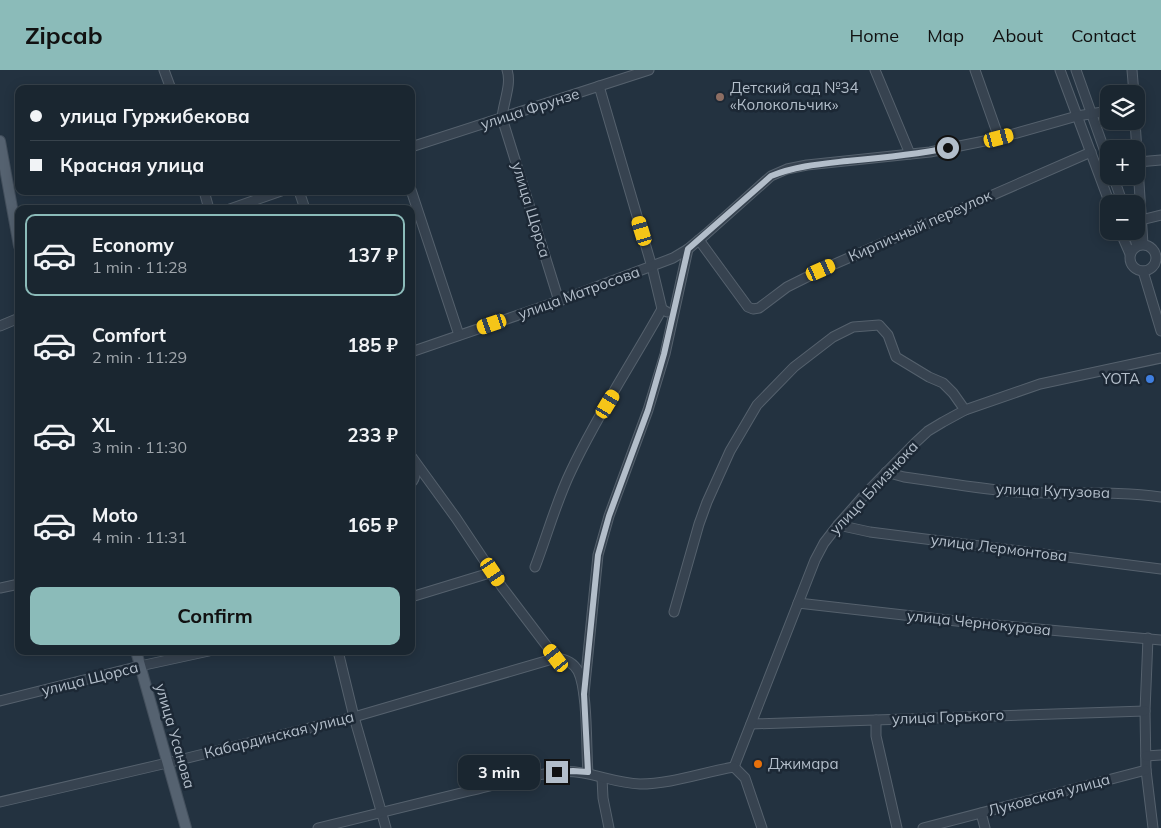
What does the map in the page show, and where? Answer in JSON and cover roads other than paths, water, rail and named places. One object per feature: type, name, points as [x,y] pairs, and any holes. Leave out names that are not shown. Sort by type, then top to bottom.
[{"type":"main road","points":[[0,141],[15,224]]},
{"type":"main road","name":"улица Усанова","points":[[137,655],[186,828]]},
{"type":"street","points":[[164,70],[169,85]]},
{"type":"street","points":[[502,118],[510,77],[507,70]]},
{"type":"street","name":"улица Фрунзе","points":[[415,146],[648,70]]},
{"type":"street","points":[[875,70],[910,154]]},
{"type":"street","points":[[975,70],[999,138]]},
{"type":"street","points":[[1060,70],[1107,195]]},
{"type":"street","points":[[1076,70],[1101,140]]},
{"type":"street","points":[[1132,70],[1133,85]]},
{"type":"street","points":[[535,567],[569,474],[587,438],[662,309],[652,267],[599,86]]},
{"type":"street","name":"улица Матросова","points":[[415,351],[559,301],[673,258],[699,240],[771,176],[787,170],[808,165],[910,154],[999,138],[1078,116],[1100,112]]},
{"type":"street","name":"улица Щорса","points":[[502,118],[559,301]]},
{"type":"street","name":"Кирпичный переулок","points":[[699,240],[748,307],[753,309],[759,308],[787,288],[821,270],[1091,152]]},
{"type":"street","points":[[1145,161],[1161,160]]},
{"type":"street","points":[[241,205],[270,195]]},
{"type":"street","points":[[413,195],[459,335]]},
{"type":"street","points":[[1145,219],[1161,215]]},
{"type":"street","points":[[1124,240],[1130,254],[1131,263],[1138,270],[1143,271],[1158,263],[1155,252],[1148,245],[1140,245],[1130,254]]},
{"type":"street","points":[[1137,240],[1140,245]]},
{"type":"street","points":[[1140,240],[1140,245]]},
{"type":"street","points":[[588,772],[584,694],[598,555],[609,516],[648,410],[674,316],[688,249]]},
{"type":"street","points":[[1143,271],[1161,331]]},
{"type":"street","points":[[662,309],[674,316]]},
{"type":"street","points":[[0,326],[15,320]]},
{"type":"street","points":[[674,612],[699,524],[730,451],[756,405],[794,366],[833,337],[853,327],[879,325],[888,335],[896,357],[929,377],[943,383],[965,410]]},
{"type":"street","name":"улица Близнюка","points":[[734,767],[815,560],[824,543],[886,472],[928,431],[965,410],[1040,384],[1161,358]]},
{"type":"street","points":[[415,461],[556,658],[572,663],[578,672],[584,694]]},
{"type":"street","name":"улица Кутузова","points":[[886,472],[904,477],[1016,492],[1089,492],[1143,494],[1161,497]]},
{"type":"street","name":"улица Лермонтова","points":[[838,525],[880,533],[1161,570]]},
{"type":"street","points":[[415,596],[493,572]]},
{"type":"street","points":[[0,588],[15,585]]},
{"type":"street","name":"улица Чернокурова","points":[[798,603],[983,624],[1161,640]]},
{"type":"street","points":[[1148,638],[1145,711],[1146,770],[1153,828]]},
{"type":"street","name":"улица Щорса","points":[[0,701],[191,655]]},
{"type":"street","points":[[339,655],[354,717],[386,828]]},
{"type":"street","name":"Кабардинская улица","points":[[0,802],[354,717],[556,658]]},
{"type":"street","name":"улица Горького","points":[[751,724],[1145,711]]},
{"type":"street","points":[[876,720],[876,736],[898,828]]},
{"type":"street","points":[[1146,756],[1161,755]]},
{"type":"street","points":[[318,828],[536,776],[573,771],[588,772],[602,778],[641,784],[663,782],[734,767],[744,778],[762,828]]},
{"type":"street","name":"Луковская улица","points":[[923,828],[1146,770]]},
{"type":"street","points":[[602,778],[603,798],[609,828]]},
{"type":"street","points":[[981,813],[984,828]]},
{"type":"place","name":"Детский сад №34 «Колокольчик»","points":[[720,97]]},
{"type":"place","name":"YOTA","points":[[1150,379]]},
{"type":"place","name":"Джимара","points":[[758,764]]}]
